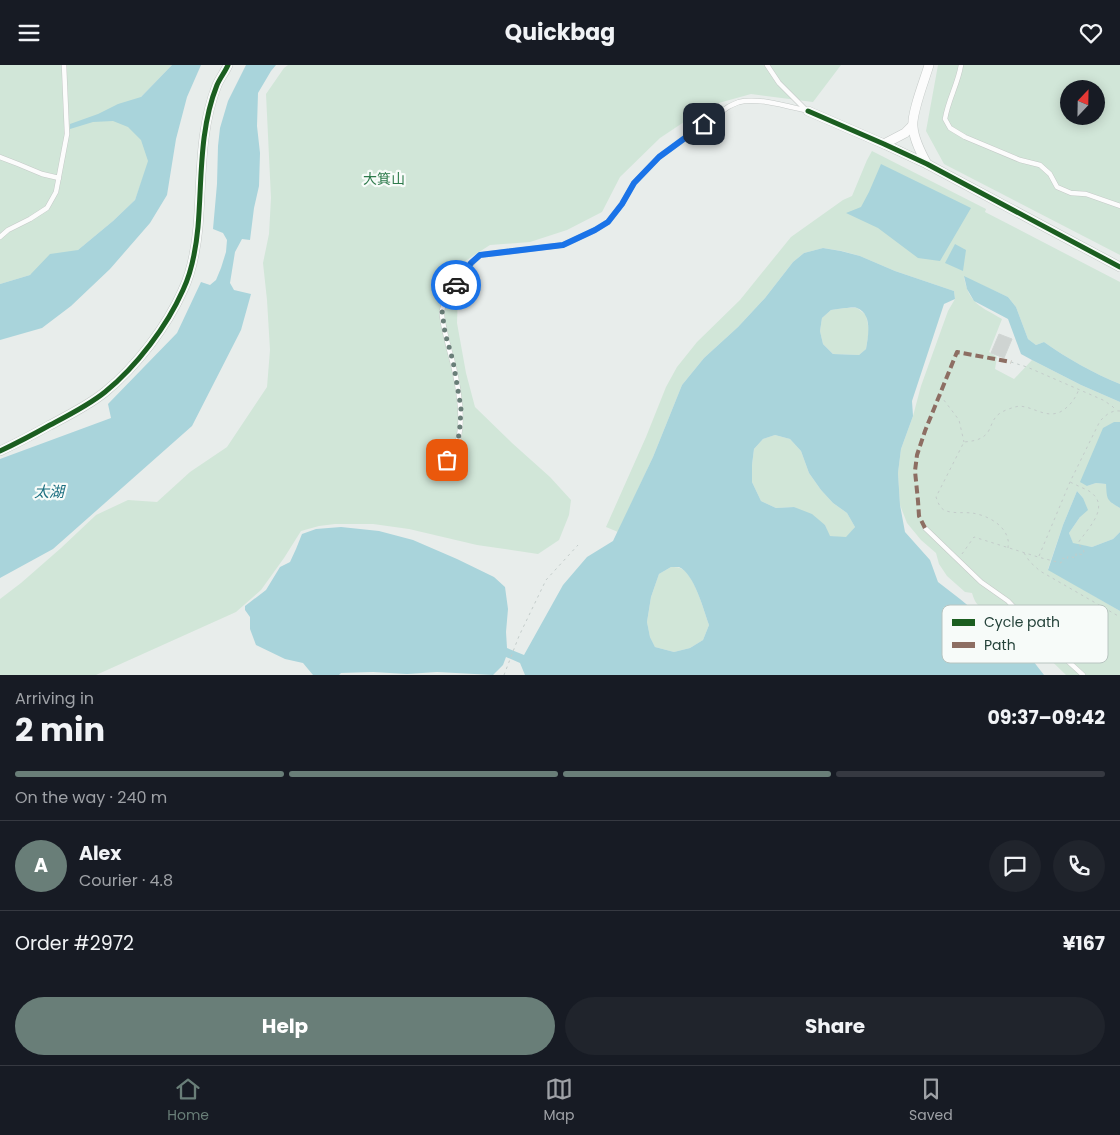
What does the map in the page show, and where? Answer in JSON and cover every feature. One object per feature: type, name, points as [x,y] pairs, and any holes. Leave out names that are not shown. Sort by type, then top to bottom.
[{"type":"street","points":[[0,451],[81,409],[106,391],[133,365],[171,314],[184,288],[194,256],[207,119],[218,85],[228,65]]},
{"type":"street","points":[[927,164],[916,142],[912,126],[929,65]]},
{"type":"street","points":[[808,111],[927,164],[1120,267]]},
{"type":"street","points":[[884,144],[905,133],[912,126]]},
{"type":"lane","points":[[0,237],[8,230],[47,208],[56,192],[67,134],[64,65]]},
{"type":"lane","points":[[767,65],[779,83],[808,111]]},
{"type":"lane","points":[[961,65],[944,119],[950,127],[965,137],[995,150],[1020,160],[1040,165],[1050,174],[1057,187],[1071,193],[1086,194],[1120,206]]},
{"type":"lane","points":[[447,460],[458,441],[461,408],[442,311],[448,297],[471,263],[480,255],[563,245],[595,230],[608,222],[622,204],[634,183],[659,157],[728,107],[739,102],[751,101],[808,111]]},
{"type":"lane","points":[[0,157],[42,174],[59,178]]},
{"type":"lane","points":[[925,528],[981,582],[1012,605]]},
{"type":"lane","points":[[1071,663],[1084,675]]},
{"type":"path","points":[[1011,362],[1103,400],[1117,411]]},
{"type":"path","points":[[964,442],[982,438],[996,416],[1018,405],[1052,414],[1061,413],[1077,396],[1079,389]]},
{"type":"path","points":[[940,395],[959,420],[964,442],[936,497],[939,505],[945,510],[975,513],[998,523],[1008,540],[1008,547]]},
{"type":"path","points":[[1038,557],[1070,482],[1100,421],[1107,414],[1120,411]]},
{"type":"path","points":[[958,560],[974,537],[1061,563],[1062,559],[1067,560],[1068,556],[1076,558],[1076,553],[1083,555],[1084,551],[1078,543],[1094,521],[1099,510],[1097,500],[1090,492],[1070,482]]},
{"type":"path","points":[[504,675],[522,628],[546,580],[578,545]]},
{"type":"path","points":[[1024,553],[1040,571],[1099,605]]},
{"type":"path","points":[[1108,610],[1120,617]]},
{"type":"green space","points":[[0,65],[172,65],[141,97],[149,161],[135,200],[78,250],[30,275],[0,284]]},
{"type":"green space","name":"大箕山","points":[[288,65],[841,65],[813,102],[751,94],[708,106],[660,138],[620,177],[602,212],[567,230],[530,242],[490,245],[459,265],[457,323],[466,373],[475,407],[550,477],[571,500],[569,515],[559,540],[538,554],[477,545],[409,529],[373,524],[319,526],[301,531],[261,590],[236,612],[96,675],[0,675],[0,599],[61,548],[96,515],[128,500],[157,502],[190,472],[227,447],[267,387],[270,350],[263,263],[269,234],[271,198],[266,94]]},
{"type":"green space","points":[[938,65],[1120,65],[1120,255],[944,164],[926,131]]},
{"type":"green space","points":[[872,151],[986,209],[985,212],[1120,282],[1120,384],[1081,365],[1044,342],[1036,345],[1028,339],[1016,307],[1008,297],[964,277],[972,299],[1002,319],[989,352],[997,357],[995,369],[1014,379],[1032,360],[1120,402],[1120,422],[1114,422],[1087,486],[1096,483],[1106,484],[1112,503],[1120,508],[1120,532],[1113,539],[1092,547],[1073,544],[1069,533],[1080,517],[1083,498],[1077,491],[1048,569],[1120,611],[1120,675],[1066,675],[1054,663],[1108,663],[1108,605],[978,605],[972,593],[965,592],[947,576],[939,564],[936,553],[921,540],[907,523],[900,505],[898,473],[901,449],[948,311],[955,299],[954,291],[895,271],[860,256],[823,248],[804,253],[793,262],[765,298],[738,327],[704,358],[682,385],[653,457],[618,532],[606,527],[666,387],[677,367],[697,342],[740,300],[791,237],[843,200],[852,196]]},
{"type":"green space","points":[[857,308],[866,315],[869,330],[866,349],[859,355],[833,354],[823,344],[820,331],[822,318],[831,310]]},
{"type":"green space","points":[[775,435],[790,439],[801,451],[809,473],[821,490],[833,503],[847,513],[855,527],[846,538],[829,536],[825,525],[794,507],[776,508],[761,501],[752,482],[754,449],[763,439]]},
{"type":"green space","points":[[671,567],[680,568],[690,577],[698,593],[709,625],[703,640],[690,648],[674,652],[655,647],[650,637],[647,622],[651,597],[659,574]]},
{"type":"water","points":[[172,65],[201,65],[187,97],[176,139],[167,195],[150,223],[110,269],[71,306],[42,328],[0,340],[0,284],[30,275],[50,254],[78,250],[113,221],[135,200],[148,161],[141,140],[128,127],[113,121],[93,122],[70,129],[70,124],[98,114],[118,104],[141,97]]},
{"type":"water","name":"太湖","points":[[246,65],[276,65],[258,93],[259,186],[250,240],[242,239],[235,252],[230,283],[234,290],[251,294],[241,330],[192,426],[53,549],[0,578],[0,459],[111,418],[108,404],[177,333],[201,282],[210,285],[216,280],[226,252],[227,240],[223,233],[213,229],[220,128],[228,101]]},
{"type":"water","points":[[881,164],[971,208],[940,261],[918,258],[878,228],[846,213],[861,207]]},
{"type":"water","points":[[955,244],[966,250],[963,271],[945,263]]},
{"type":"water","points":[[823,248],[841,251],[860,256],[895,271],[954,291],[955,299],[944,304],[912,401],[913,416],[901,449],[898,473],[900,505],[905,532],[930,560],[938,582],[967,605],[942,605],[942,663],[1035,663],[1044,675],[525,675],[520,663],[506,657],[503,665],[493,675],[437,672],[407,674],[373,672],[313,675],[303,663],[285,659],[256,645],[250,629],[250,617],[245,610],[245,606],[266,590],[280,567],[290,562],[302,534],[316,529],[341,527],[379,531],[413,540],[494,577],[505,587],[508,609],[507,648],[524,655],[563,585],[587,557],[613,541],[653,457],[682,385],[704,358],[738,327],[765,298],[793,262],[804,253]],"holes":[[[853,308],[862,311],[867,320],[866,349],[859,355],[833,354],[823,344],[820,331],[822,318],[831,310]],[[775,435],[790,439],[801,451],[809,473],[821,490],[833,503],[847,513],[855,527],[846,537],[830,536],[825,525],[812,514],[794,507],[776,508],[761,501],[752,482],[754,449],[763,439]],[[671,567],[679,567],[694,584],[709,625],[703,640],[690,648],[674,652],[655,647],[650,637],[647,622],[651,597],[659,574]]]},
{"type":"water","points":[[964,276],[1008,297],[1016,307],[1028,339],[1036,345],[1044,342],[1081,365],[1120,384],[1120,402],[1081,385],[1021,354],[1008,319],[974,301],[967,289]]},
{"type":"water","points":[[1114,422],[1120,422],[1120,508],[1108,499],[1106,484],[1096,483],[1087,486],[1080,482],[1103,428]]},
{"type":"water","points":[[1077,491],[1083,498],[1088,510],[1080,517],[1069,533],[1073,543],[1092,547],[1113,539],[1120,532],[1120,611],[1048,570]]},
{"type":"building","points":[[999,334],[1012,339],[1004,358],[991,353]]},
{"type":"marked path","points":[[925,528],[919,516],[915,471],[917,455],[957,352],[1011,362]]},
{"type":"cycle path","points":[[0,451],[79,410],[105,392],[140,358],[169,317],[186,283],[193,259],[198,227],[202,155],[207,120],[217,85],[228,65]]},
{"type":"cycle path","points":[[808,111],[927,164],[1120,267]]},
{"type":"way so far","points":[[447,460],[458,441],[461,408],[442,311],[456,285]]},
{"type":"route","points":[[456,285],[471,263],[480,255],[563,245],[608,222],[622,204],[634,183],[659,157],[704,124]]}]
